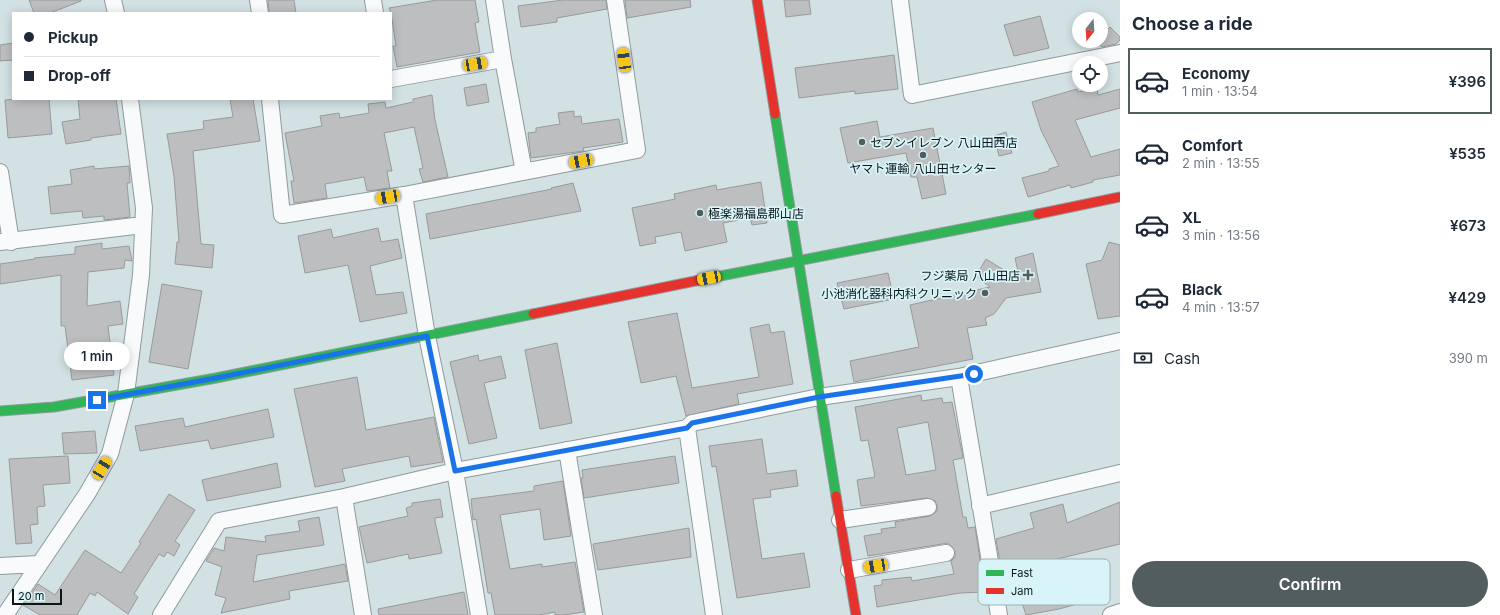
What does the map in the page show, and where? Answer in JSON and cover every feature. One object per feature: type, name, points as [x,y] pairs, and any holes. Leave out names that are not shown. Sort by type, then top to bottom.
[{"type":"street","points":[[113,0],[116,12]]},
{"type":"street","points":[[258,0],[260,12]]},
{"type":"street","points":[[373,0],[375,12]]},
{"type":"street","points":[[494,0],[503,59],[524,172]]},
{"type":"street","points":[[273,100],[282,215],[404,195],[637,150],[615,0]]},
{"type":"street","points":[[757,0],[799,260],[819,397],[856,615]]},
{"type":"street","points":[[900,0],[912,95],[1120,53]]},
{"type":"street","points":[[392,79],[503,59]]},
{"type":"street","points":[[5,615],[38,564],[87,494],[110,454],[126,394],[139,290],[143,225],[141,180],[130,100]]},
{"type":"street","points":[[0,172],[6,242],[143,225]]},
{"type":"street","points":[[404,195],[427,336],[455,471],[479,615]]},
{"type":"street","points":[[0,411],[54,407],[126,394],[427,336],[799,260],[1059,211],[1120,197]]},
{"type":"street","points":[[161,615],[219,521],[344,497],[455,471],[687,428],[692,423],[819,397],[959,377],[1119,343]]},
{"type":"street","points":[[959,377],[989,559]]},
{"type":"street","points":[[687,428],[714,615]]},
{"type":"street","points":[[567,450],[594,615]]},
{"type":"street","points":[[980,506],[1120,473]]},
{"type":"street","points":[[344,497],[363,615]]},
{"type":"street","points":[[840,520],[928,506]]},
{"type":"street","points":[[848,570],[946,553]]},
{"type":"street","points":[[0,566],[38,564]]},
{"type":"street","points":[[997,605],[999,615]]},
{"type":"street","points":[[1112,615],[1120,612]]},
{"type":"building","points":[[29,0],[81,0],[53,12],[34,12]]},
{"type":"building","points":[[268,0],[294,0],[296,12],[269,12]]},
{"type":"building","points":[[437,0],[475,0],[479,22],[475,23],[480,52],[397,67],[393,46],[396,46],[392,12],[389,8]]},
{"type":"building","points":[[563,0],[606,0],[607,9],[557,18],[557,22],[521,27],[518,6]]},
{"type":"building","points":[[625,0],[690,0],[691,7],[627,18]]},
{"type":"building","points":[[784,0],[809,0],[811,14],[786,17]]},
{"type":"building","points":[[1040,16],[1049,48],[1014,56],[1004,25]]},
{"type":"building","points":[[1110,27],[1120,37],[1120,40],[1116,44],[1108,46],[1108,29]]},
{"type":"building","points":[[12,43],[12,60],[0,61],[0,45]]},
{"type":"building","points":[[894,55],[898,89],[855,94],[855,91],[799,98],[795,68]]},
{"type":"building","points":[[486,84],[489,102],[467,106],[464,88]]},
{"type":"building","points":[[1120,89],[1120,108],[1075,120],[1091,157],[1120,149],[1120,175],[1093,180],[1093,182],[1071,188],[1070,185],[1028,197],[1022,178],[1049,171],[1049,169],[1059,166],[1041,130],[1032,102],[1072,90],[1072,92],[1098,92],[1098,95]]},
{"type":"building","points":[[432,95],[435,120],[448,177],[423,182],[419,169],[423,168],[414,127],[384,133],[392,171],[387,171],[390,188],[367,191],[364,177],[325,184],[327,198],[294,203],[291,181],[294,181],[285,133],[322,126],[320,116],[339,113],[340,118],[369,113],[368,104],[385,102],[386,108],[413,102],[413,99]]},
{"type":"building","points":[[5,100],[49,100],[52,134],[8,138]]},
{"type":"building","points":[[78,100],[116,100],[121,134],[91,138],[91,140],[66,144],[62,122],[80,119]]},
{"type":"building","points":[[230,100],[253,100],[260,141],[193,151],[201,244],[214,245],[212,268],[175,264],[177,242],[179,242],[174,176],[167,134],[204,129],[203,121],[233,117]]},
{"type":"building","points":[[574,111],[574,117],[581,116],[582,124],[619,119],[623,142],[583,148],[584,151],[531,158],[528,133],[536,132],[536,128],[560,124],[558,113]]},
{"type":"building","points":[[877,121],[880,137],[933,128],[946,194],[922,199],[917,177],[911,177],[906,153],[848,163],[840,128]]},
{"type":"building","points":[[1006,132],[1012,153],[999,156],[994,136]]},
{"type":"building","points":[[94,166],[94,169],[129,166],[130,183],[127,183],[130,217],[104,220],[104,216],[83,218],[82,211],[51,214],[48,187],[72,184],[70,170]]},
{"type":"building","name":"極楽湯福島郡山店","points":[[761,182],[767,223],[752,225],[750,218],[723,223],[727,242],[685,251],[681,232],[655,237],[656,243],[640,246],[632,208],[675,199],[674,194],[716,185],[717,190]]},
{"type":"building","points":[[573,183],[581,211],[430,239],[426,214],[552,189],[551,188]]},
{"type":"building","points":[[378,228],[381,242],[398,239],[402,258],[370,266],[376,295],[403,292],[407,313],[360,322],[348,265],[305,273],[298,236],[331,229],[333,238]]},
{"type":"building","points":[[1109,242],[1120,245],[1120,316],[1098,319],[1086,264],[1102,260]]},
{"type":"building","points":[[102,243],[102,249],[129,246],[132,261],[125,260],[124,268],[88,272],[87,306],[120,301],[123,324],[108,326],[114,375],[72,380],[65,326],[61,326],[61,275],[0,284],[0,264],[35,259],[34,258],[75,254],[75,247]]},
{"type":"building","points":[[1033,253],[1041,292],[1006,298],[994,314],[985,318],[987,325],[967,328],[973,359],[854,382],[850,361],[919,347],[910,305],[990,287],[976,276],[986,259],[1020,280],[1015,258]]},
{"type":"building","points":[[888,273],[894,299],[844,309],[837,283]]},
{"type":"building","points":[[162,284],[202,291],[188,369],[149,362]]},
{"type":"building","points":[[677,313],[692,388],[759,377],[750,328],[769,324],[771,333],[784,331],[793,384],[737,394],[739,404],[686,416],[676,376],[641,383],[628,322]]},
{"type":"building","points":[[557,343],[572,423],[540,429],[525,350]]},
{"type":"building","points":[[478,355],[479,361],[501,356],[506,378],[484,383],[497,438],[469,444],[450,362]]},
{"type":"building","points":[[357,377],[366,430],[434,417],[443,462],[411,467],[409,456],[367,464],[342,469],[345,481],[315,487],[294,389]]},
{"type":"building","points":[[921,395],[922,401],[942,398],[943,403],[952,402],[963,458],[953,460],[963,517],[966,517],[968,528],[975,527],[980,559],[978,559],[978,592],[960,593],[877,607],[874,586],[882,585],[882,580],[911,577],[912,581],[954,574],[951,561],[955,557],[955,551],[948,543],[868,556],[864,536],[882,533],[881,529],[896,527],[895,522],[930,516],[937,511],[937,506],[935,501],[927,498],[861,506],[857,480],[875,477],[868,440],[861,441],[855,407]],"holes":[[[928,422],[936,470],[906,475],[897,428]]]},
{"type":"building","points":[[268,409],[274,437],[211,449],[208,440],[140,451],[135,426],[183,418],[185,427]]},
{"type":"building","points":[[95,431],[97,453],[64,454],[62,433]]},
{"type":"building","points":[[762,439],[767,474],[796,470],[798,486],[770,490],[771,497],[753,499],[762,559],[804,553],[810,587],[737,598],[716,466],[712,467],[709,446]]},
{"type":"building","points":[[68,456],[70,483],[43,485],[45,506],[37,507],[38,524],[30,525],[32,543],[16,544],[9,459]]},
{"type":"building","points":[[675,456],[679,483],[584,498],[581,478],[583,478],[582,470]]},
{"type":"building","points":[[277,463],[281,487],[207,501],[202,480]]},
{"type":"building","points":[[563,481],[571,536],[544,540],[540,509],[500,515],[510,569],[542,564],[542,567],[575,562],[584,612],[563,615],[555,615],[555,612],[539,615],[495,615],[491,593],[488,593],[476,519],[473,520],[471,499],[534,491],[534,486]]},
{"type":"building","points":[[169,494],[195,510],[175,541],[180,545],[174,556],[167,552],[164,557],[159,554],[134,594],[138,597],[128,614],[97,592],[95,596],[90,593],[77,615],[40,615],[23,605],[38,584],[55,595],[85,550],[121,573],[141,543],[139,542]]},
{"type":"building","points":[[440,499],[443,517],[435,518],[435,521],[442,553],[409,559],[408,554],[367,563],[359,527],[408,516],[406,508],[412,506],[412,503]]},
{"type":"building","points":[[1120,502],[1120,544],[1057,559],[999,559],[996,539],[1034,528],[1030,513],[1063,504],[1067,523]]},
{"type":"building","points":[[319,517],[324,545],[257,555],[253,582],[345,564],[348,581],[289,591],[290,599],[221,613],[226,598],[215,595],[222,567],[206,561],[214,548],[224,551],[226,537],[266,542],[265,536],[300,531],[298,521]]},
{"type":"building","points":[[689,528],[691,557],[598,570],[593,544]]},
{"type":"building","points":[[464,592],[468,615],[379,615],[378,609]]},
{"type":"building","points":[[1023,605],[1074,605],[1059,609],[1026,615]]},
{"type":"traffic: fast","points":[[775,114],[836,496]]},
{"type":"traffic: fast","points":[[700,280],[1038,214]]},
{"type":"traffic: fast","points":[[0,411],[54,407],[216,378],[533,314]]},
{"type":"traffic: jam","points":[[757,0],[775,114]]},
{"type":"traffic: jam","points":[[1038,214],[1120,197]]},
{"type":"traffic: jam","points":[[533,314],[700,280]]},
{"type":"traffic: jam","points":[[836,496],[856,615]]},
{"type":"place","name":"セブンイレブン 八山田西店","points":[[862,142]]},
{"type":"place","name":"ヤマト運輸 八山田センター","points":[[923,155]]},
{"type":"place","name":"極楽湯福島郡山店","points":[[700,213]]},
{"type":"place","name":"フジ薬局 八山田店","points":[[1028,275]]},
{"type":"place","name":"小池消化器科内科クリニック","points":[[985,293]]},
{"type":"route","points":[[97,400],[427,336],[455,471],[687,428],[692,423],[819,397],[974,374]]}]
